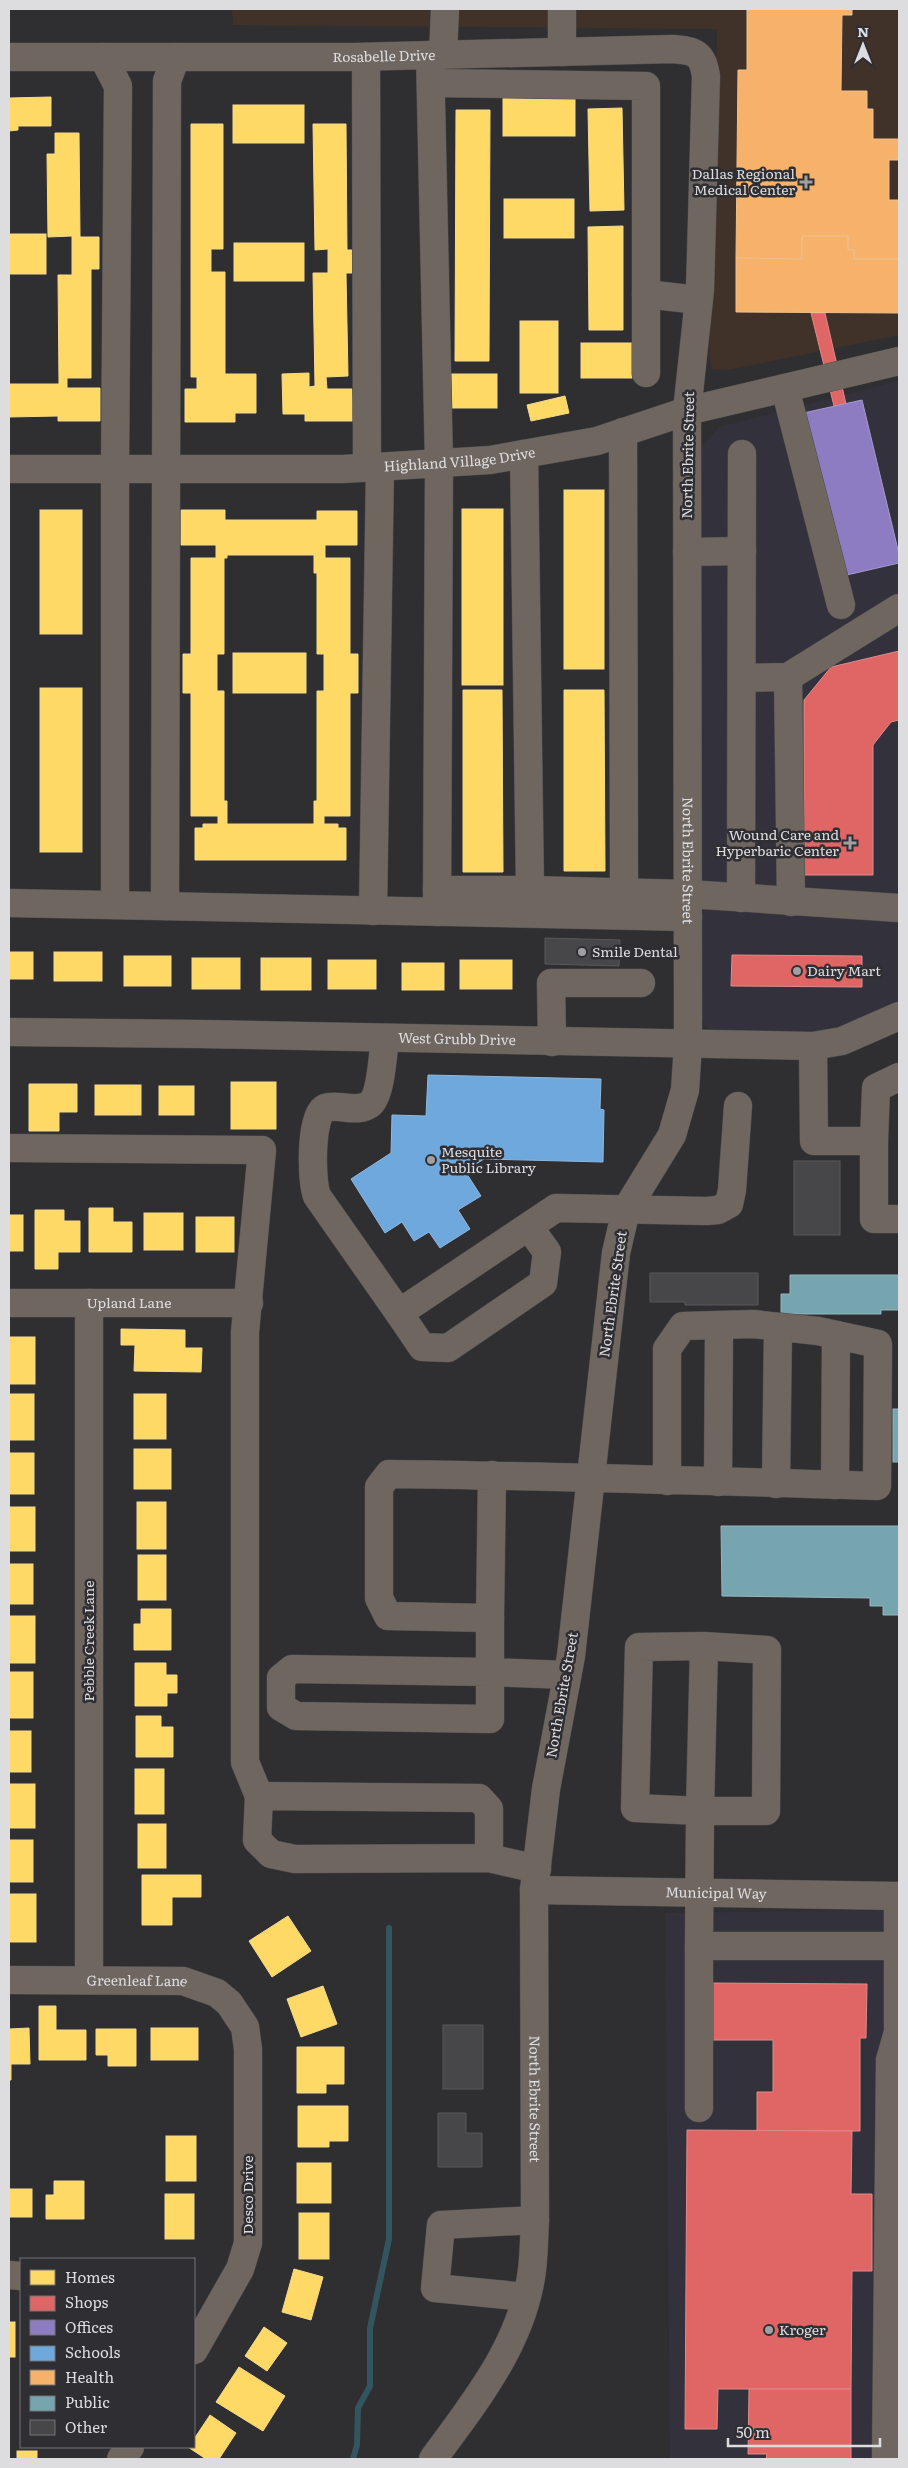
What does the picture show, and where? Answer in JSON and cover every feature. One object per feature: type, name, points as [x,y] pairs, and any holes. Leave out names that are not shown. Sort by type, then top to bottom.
[{"type":"street","points":[[437,901],[439,463],[431,83],[445,9]]},
{"type":"street","points":[[562,9],[562,52]]},
{"type":"street","name":"Rosabelle Drive","points":[[9,57],[366,57],[673,49],[694,52],[704,62],[705,113]]},
{"type":"street","points":[[103,57],[118,86],[114,469],[114,905]]},
{"type":"street","points":[[165,906],[167,81],[176,57]]},
{"type":"street","points":[[366,57],[373,467],[373,911]]},
{"type":"street","points":[[431,83],[646,86],[646,373]]},
{"type":"street","name":"North Ebrite Street","points":[[433,2459],[482,2393],[501,2360],[517,2326],[532,2271],[535,2220],[536,1879],[546,1788],[571,1656],[616,1253],[626,1210],[672,1135],[685,1090],[688,1045],[686,411],[698,300],[705,113]]},
{"type":"street","points":[[646,294],[698,300]]},
{"type":"street","name":"Highland Village Drive","points":[[9,469],[373,467],[490,460],[598,441],[686,411],[899,361]]},
{"type":"street","points":[[785,388],[841,605]]},
{"type":"street","points":[[623,432],[624,892]]},
{"type":"street","points":[[524,454],[530,890]]},
{"type":"street","points":[[741,898],[742,454]]},
{"type":"street","points":[[687,552],[742,551]]},
{"type":"street","points":[[742,678],[788,677],[899,608]]},
{"type":"street","points":[[788,677],[791,902]]},
{"type":"street","points":[[9,903],[373,911],[530,890],[624,892],[688,906]]},
{"type":"street","points":[[437,901],[688,906],[741,898],[899,908]]},
{"type":"street","points":[[552,1042],[551,983],[641,983]]},
{"type":"street","name":"West Grubb Drive","points":[[9,1032],[814,1046],[842,1041],[899,1016]]},
{"type":"street","points":[[386,1038],[377,1093],[371,1103],[361,1109],[332,1107],[323,1109],[316,1117],[313,1174],[317,1196],[422,1346],[448,1348],[543,1283],[547,1252],[529,1227]]},
{"type":"street","points":[[814,1046],[814,1141],[874,1141]]},
{"type":"street","points":[[899,1077],[876,1088],[874,1141],[874,1219],[899,1219]]},
{"type":"street","points":[[399,1313],[556,1208],[706,1212],[718,1210],[729,1204],[732,1190],[738,1106]]},
{"type":"street","points":[[9,1148],[262,1150],[245,1332],[245,1762],[259,1796],[478,1798],[489,1809],[489,1858]]},
{"type":"street","name":"Upland Lane","points":[[9,1303],[249,1303]]},
{"type":"street","name":"Pebble Creek Lane","points":[[89,1303],[89,1980]]},
{"type":"street","points":[[490,1618],[388,1616],[380,1598],[380,1487],[389,1474],[492,1475],[591,1479],[776,1484],[877,1486],[878,1344],[836,1335],[753,1324],[683,1326],[667,1349],[667,1481]]},
{"type":"street","points":[[718,1482],[719,1325]]},
{"type":"street","points":[[776,1484],[778,1327]]},
{"type":"street","points":[[835,1485],[836,1335]]},
{"type":"street","points":[[492,1475],[490,1618],[490,1672],[490,1719],[296,1716],[281,1707],[281,1678],[292,1669],[490,1672],[567,1675]]},
{"type":"street","points":[[699,2108],[699,1894],[704,1646]]},
{"type":"street","points":[[704,1646],[766,1650],[766,1811],[700,1812],[635,1808],[639,1647],[704,1646]]},
{"type":"street","name":"Municipal Way","points":[[259,1796],[257,1840],[271,1854],[295,1859],[489,1858],[536,1879],[699,1894],[899,1896]]},
{"type":"street","points":[[886,2459],[894,2397],[895,2060],[898,2032],[899,1896]]},
{"type":"street","points":[[699,1946],[899,1946]]},
{"type":"street","name":"Greenleaf Lane","points":[[9,1980],[183,1981],[217,1993],[230,2003],[245,2027]]},
{"type":"street","name":"Desco Drive","points":[[196,2342],[240,2269],[248,2243],[248,2049],[245,2027]]},
{"type":"street","points":[[526,2297],[435,2288],[441,2225],[535,2220]]},
{"type":"street","points":[[122,2459],[129,2448]]},
{"type":"shaded area","name":"Dallas Regional Medical Center","points":[[232,9],[899,9],[899,335],[728,370],[712,369],[709,354],[717,29],[233,25]]},
{"type":"shaded area","points":[[899,381],[899,1003],[852,1022],[824,1030],[800,1033],[714,1033],[705,1026],[699,1009],[696,453],[719,427]]},
{"type":"shaded area","points":[[899,1910],[899,2459],[670,2459],[665,1913]]},
{"type":"building: Homes","points":[[51,97],[51,126],[18,126],[18,130],[9,131],[9,98]]},
{"type":"building: Homes","points":[[503,97],[575,97],[575,136],[503,136]]},
{"type":"building: Homes","points":[[233,105],[304,105],[304,143],[233,143]]},
{"type":"building: Homes","points":[[622,108],[624,210],[590,211],[588,109]]},
{"type":"building: Homes","points":[[456,110],[490,110],[489,361],[455,361]]},
{"type":"building: Homes","points":[[191,124],[223,124],[223,249],[211,249],[211,272],[225,272],[225,374],[256,374],[256,413],[235,413],[235,422],[185,422],[185,389],[197,389],[197,377],[191,377]]},
{"type":"building: Homes","points":[[313,124],[346,124],[347,250],[355,250],[355,273],[346,273],[348,376],[326,377],[327,389],[352,389],[353,421],[305,421],[305,414],[283,414],[282,374],[309,373],[309,387],[315,386],[313,273],[328,273],[328,249],[315,250]]},
{"type":"building: Homes","points":[[55,133],[79,133],[80,237],[99,237],[99,269],[91,269],[91,378],[67,378],[67,388],[100,388],[100,421],[58,421],[58,416],[9,417],[9,384],[59,384],[58,275],[72,275],[72,236],[48,237],[47,154],[55,154]]},
{"type":"building: Homes","points":[[504,199],[574,199],[574,238],[504,238]]},
{"type":"building: Homes","points":[[623,226],[623,330],[589,330],[588,227]]},
{"type":"building: Homes","points":[[9,234],[46,234],[46,274],[9,274]]},
{"type":"building: Homes","points":[[234,243],[304,243],[304,281],[234,281]]},
{"type":"building: Homes","points":[[520,321],[558,321],[558,393],[520,393]]},
{"type":"building: Homes","points":[[581,343],[632,343],[632,378],[581,378]]},
{"type":"building: Homes","points":[[446,374],[497,374],[497,408],[446,408]]},
{"type":"building: Homes","points":[[565,396],[569,413],[531,421],[527,405]]},
{"type":"building: Homes","points":[[564,490],[604,490],[604,669],[564,669]]},
{"type":"building: Homes","points":[[462,509],[503,509],[503,685],[462,685]]},
{"type":"building: Homes","points":[[40,510],[82,510],[82,634],[40,634]]},
{"type":"building: Homes","points":[[181,510],[225,510],[225,520],[317,520],[317,511],[357,511],[357,545],[325,545],[325,558],[350,558],[350,654],[358,654],[358,693],[350,693],[350,816],[324,816],[324,824],[338,824],[338,828],[346,828],[346,860],[195,860],[195,828],[203,828],[203,824],[218,824],[218,816],[191,816],[191,693],[183,693],[183,654],[191,654],[191,558],[216,558],[216,545],[181,545]],"holes":[[[227,555],[314,555],[314,573],[317,573],[317,654],[324,654],[324,691],[317,691],[317,801],[314,801],[314,824],[227,824],[227,801],[224,801],[224,691],[217,691],[217,654],[224,654],[224,558],[227,558]]]},
{"type":"building: Homes","points":[[233,653],[306,653],[306,693],[233,693]]},
{"type":"building: Homes","points":[[40,688],[82,688],[82,852],[40,852]]},
{"type":"building: Homes","points":[[463,690],[502,690],[503,872],[463,872]]},
{"type":"building: Homes","points":[[564,690],[604,690],[605,871],[564,871]]},
{"type":"building: Homes","points":[[9,952],[33,952],[33,979],[9,979]]},
{"type":"building: Homes","points":[[54,952],[102,952],[102,981],[54,981]]},
{"type":"building: Homes","points":[[124,956],[171,956],[171,986],[124,986]]},
{"type":"building: Homes","points":[[192,958],[240,958],[240,989],[192,989]]},
{"type":"building: Homes","points":[[261,958],[311,958],[311,990],[261,990]]},
{"type":"building: Homes","points":[[328,960],[376,960],[376,989],[328,989]]},
{"type":"building: Homes","points":[[460,960],[512,960],[512,989],[460,989]]},
{"type":"building: Homes","points":[[402,963],[444,963],[444,990],[402,990]]},
{"type":"building: Homes","points":[[231,1082],[276,1082],[276,1129],[231,1129]]},
{"type":"building: Homes","points":[[29,1084],[77,1084],[77,1112],[59,1112],[59,1131],[29,1131]]},
{"type":"building: Homes","points":[[95,1085],[141,1085],[141,1115],[95,1115]]},
{"type":"building: Homes","points":[[159,1086],[194,1086],[194,1115],[159,1115]]},
{"type":"building: Homes","points":[[89,1208],[113,1208],[113,1222],[132,1222],[132,1252],[89,1252]]},
{"type":"building: Homes","points":[[35,1210],[64,1210],[64,1221],[80,1221],[80,1252],[58,1252],[58,1269],[35,1269]]},
{"type":"building: Homes","points":[[144,1213],[183,1213],[183,1250],[144,1250]]},
{"type":"building: Homes","points":[[9,1215],[23,1215],[23,1251],[9,1251]]},
{"type":"building: Homes","points":[[196,1217],[234,1217],[234,1252],[196,1252]]},
{"type":"building: Homes","points":[[121,1329],[185,1330],[185,1348],[202,1348],[201,1372],[134,1371],[135,1345],[121,1345]]},
{"type":"building: Homes","points":[[9,1337],[35,1337],[35,1384],[9,1384]]},
{"type":"building: Homes","points":[[9,1394],[34,1394],[34,1440],[9,1440]]},
{"type":"building: Homes","points":[[134,1394],[166,1394],[166,1439],[134,1439]]},
{"type":"building: Homes","points":[[134,1449],[171,1449],[171,1489],[134,1489]]},
{"type":"building: Homes","points":[[9,1453],[34,1453],[34,1494],[9,1494]]},
{"type":"building: Homes","points":[[137,1502],[166,1502],[166,1549],[137,1549]]},
{"type":"building: Homes","points":[[9,1507],[35,1507],[35,1551],[9,1551]]},
{"type":"building: Homes","points":[[138,1555],[166,1555],[166,1600],[138,1600]]},
{"type":"building: Homes","points":[[9,1564],[33,1564],[33,1604],[9,1604]]},
{"type":"building: Homes","points":[[141,1609],[171,1609],[171,1650],[134,1650],[134,1624],[141,1624]]},
{"type":"building: Homes","points":[[9,1616],[35,1616],[35,1663],[9,1663]]},
{"type":"building: Homes","points":[[135,1663],[166,1663],[166,1675],[177,1675],[177,1693],[167,1693],[167,1706],[135,1706]]},
{"type":"building: Homes","points":[[9,1672],[33,1672],[33,1718],[9,1718]]},
{"type":"building: Homes","points":[[136,1716],[161,1716],[161,1727],[173,1727],[173,1757],[136,1757]]},
{"type":"building: Homes","points":[[9,1731],[31,1731],[31,1772],[9,1772]]},
{"type":"building: Homes","points":[[135,1769],[164,1769],[164,1814],[135,1814]]},
{"type":"building: Homes","points":[[9,1784],[35,1784],[35,1828],[9,1828]]},
{"type":"building: Homes","points":[[138,1824],[166,1824],[166,1868],[138,1868]]},
{"type":"building: Homes","points":[[9,1840],[33,1840],[33,1882],[9,1882]]},
{"type":"building: Homes","points":[[142,1875],[201,1875],[201,1897],[172,1897],[172,1925],[142,1925]]},
{"type":"building: Homes","points":[[9,1894],[36,1894],[36,1942],[9,1942]]},
{"type":"building: Homes","points":[[288,1916],[311,1951],[272,1977],[249,1941]]},
{"type":"building: Homes","points":[[323,1986],[337,2024],[301,2037],[287,1999]]},
{"type":"building: Homes","points":[[39,2006],[56,2006],[56,2030],[86,2030],[86,2060],[39,2060]]},
{"type":"building: Homes","points":[[29,2028],[30,2064],[11,2064],[11,2080],[9,2080],[9,2029]]},
{"type":"building: Homes","points":[[151,2028],[198,2028],[198,2060],[151,2060]]},
{"type":"building: Homes","points":[[96,2029],[136,2029],[136,2066],[108,2066],[108,2055],[96,2055]]},
{"type":"building: Homes","points":[[297,2047],[344,2047],[344,2084],[326,2084],[326,2093],[297,2093]]},
{"type":"building: Homes","points":[[298,2106],[348,2106],[348,2141],[329,2141],[329,2147],[298,2147]]},
{"type":"building: Homes","points":[[166,2136],[196,2136],[196,2181],[166,2181]]},
{"type":"building: Homes","points":[[297,2163],[331,2163],[331,2203],[297,2203]]},
{"type":"building: Homes","points":[[54,2181],[84,2181],[84,2219],[46,2219],[46,2195],[54,2195]]},
{"type":"building: Homes","points":[[9,2189],[32,2189],[32,2217],[9,2217]]},
{"type":"building: Homes","points":[[165,2194],[194,2194],[194,2239],[165,2239]]},
{"type":"building: Homes","points":[[299,2213],[329,2213],[329,2259],[299,2259]]},
{"type":"building: Homes","points":[[294,2269],[323,2277],[311,2320],[282,2312]]},
{"type":"building: Homes","points":[[9,2322],[15,2322],[15,2357],[9,2357]]},
{"type":"building: Homes","points":[[264,2327],[287,2343],[267,2371],[245,2356]]},
{"type":"building: Homes","points":[[239,2367],[285,2396],[263,2431],[216,2402]]},
{"type":"building: Homes","points":[[210,2415],[236,2433],[219,2459],[206,2459],[190,2448],[195,2448],[195,2438]]},
{"type":"building: Homes","points":[[17,2451],[37,2451],[37,2459],[17,2459]]},
{"type":"building: Shops","points":[[811,313],[825,313],[846,404],[834,406]]},
{"type":"building: Shops","points":[[899,651],[899,720],[891,722],[873,745],[873,875],[804,875],[804,700],[831,667]]},
{"type":"building: Shops","name":"Dairy Mart","points":[[732,955],[862,956],[862,987],[731,986]]},
{"type":"building: Shops","points":[[710,1983],[867,1984],[866,2038],[860,2038],[860,2131],[757,2131],[757,2092],[773,2092],[773,2040],[710,2040]]},
{"type":"building: Shops","name":"Kroger","points":[[687,2130],[852,2131],[851,2194],[872,2194],[872,2271],[852,2271],[851,2389],[718,2389],[717,2429],[685,2429]]},
{"type":"building: Shops","points":[[749,2389],[851,2389],[851,2459],[766,2459],[767,2454],[748,2454]]},
{"type":"building: Offices","points":[[862,400],[899,554],[899,563],[838,577],[799,414]]},
{"type":"building: Schools","name":"Mesquite Public Library","points":[[428,1075],[601,1079],[600,1109],[604,1110],[603,1162],[484,1159],[465,1171],[481,1196],[458,1210],[470,1229],[440,1248],[429,1232],[414,1241],[402,1222],[385,1233],[351,1179],[391,1153],[392,1115],[426,1116]]},
{"type":"building: Health","points":[[747,9],[852,9],[852,15],[842,15],[841,91],[867,91],[867,109],[873,109],[873,139],[899,139],[899,160],[889,160],[889,200],[899,200],[899,259],[854,259],[854,250],[848,250],[848,236],[802,236],[802,259],[736,258],[738,70],[747,70]]},
{"type":"building: Health","points":[[802,236],[848,236],[848,250],[854,250],[854,259],[899,259],[899,313],[736,312],[736,258],[802,259]]},
{"type":"building: Public","points":[[790,1275],[899,1275],[899,1310],[881,1310],[881,1314],[781,1314],[781,1294],[790,1294]]},
{"type":"building: Public","points":[[893,1409],[899,1409],[899,1462],[893,1462]]},
{"type":"building: Public","points":[[721,1526],[899,1526],[899,1615],[883,1615],[883,1606],[870,1606],[870,1598],[722,1596]]},
{"type":"building: Other","name":"Smile Dental","points":[[545,938],[620,940],[619,966],[545,964]]},
{"type":"building: Other","points":[[794,1161],[840,1161],[840,1235],[794,1235]]},
{"type":"building: Other","points":[[650,1273],[758,1273],[758,1305],[685,1305],[685,1302],[650,1302]]},
{"type":"building: Other","points":[[443,2025],[483,2025],[483,2089],[443,2089]]},
{"type":"building: Other","points":[[438,2113],[466,2113],[466,2133],[482,2133],[482,2167],[438,2167]]},
{"type":"waterway","points":[[353,2459],[357,2445],[358,2408],[370,2386],[370,2328],[389,2239],[389,1928]]},
{"type":"place","name":"Dallas Regional Medical Center","points":[[806,182]]},
{"type":"place","name":"Wound Care and Hyperbaric Center","points":[[850,843]]},
{"type":"place","name":"Smile Dental","points":[[582,952]]},
{"type":"place","name":"Dairy Mart","points":[[797,971]]},
{"type":"place","name":"Mesquite Public Library","points":[[431,1160]]},
{"type":"place","name":"Kroger","points":[[769,2330]]}]
